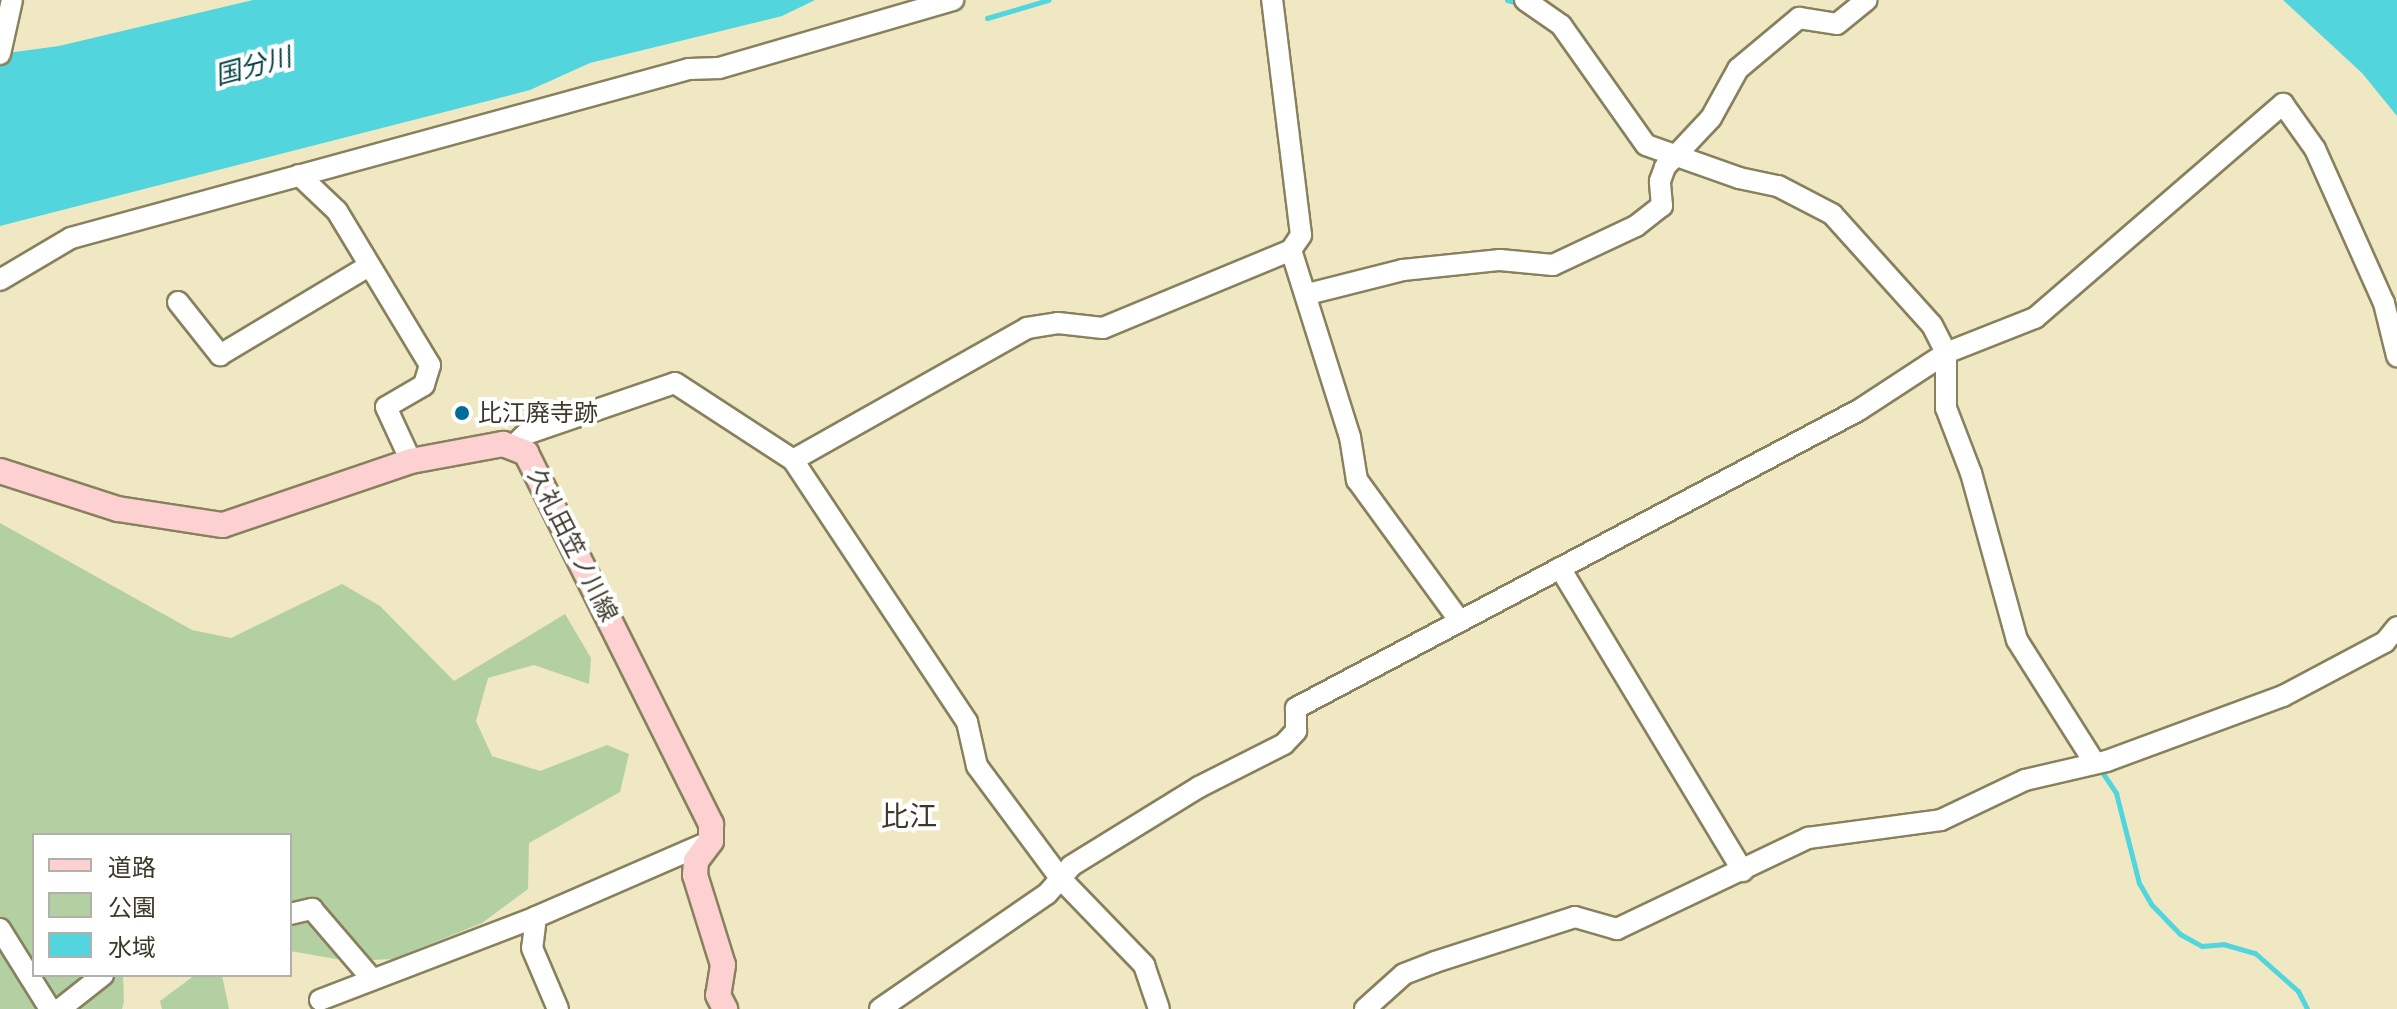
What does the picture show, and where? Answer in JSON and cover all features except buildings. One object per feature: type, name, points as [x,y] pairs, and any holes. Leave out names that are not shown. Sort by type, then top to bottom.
[{"type":"main road","name":"久礼田笠ノ川線","points":[[0,471],[118,509],[223,525],[411,461],[514,445],[526,453],[568,530],[711,824],[711,841]]},
{"type":"main road","points":[[711,841],[696,861],[695,875],[723,965],[718,995],[725,1009]]},
{"type":"street","points":[[0,54],[12,0]]},
{"type":"street","points":[[0,280],[71,238],[689,69],[719,68],[953,0]]},
{"type":"street","points":[[793,460],[1027,328],[1058,323],[1103,328],[1291,250],[1301,235],[1272,0]]},
{"type":"street","points":[[1525,0],[1561,25],[1639,139],[1671,160],[1778,186],[1832,214],[1932,325],[1946,408],[1971,473],[2017,640],[2091,763]]},
{"type":"street","points":[[1308,294],[1418,268],[1500,260],[1553,265],[1636,226],[1662,206],[1660,181],[1671,160],[1711,118],[1738,69],[1799,18],[1837,24],[1867,0]]},
{"type":"street","points":[[880,1009],[1047,894],[1071,866],[1199,787],[1284,744],[1296,731],[1296,708],[1859,410],[1937,359],[2035,318],[2283,104],[2315,149],[2384,303],[2397,356]]},
{"type":"street","points":[[299,175],[337,211],[430,365],[424,385],[386,407],[411,461]]},
{"type":"street","points":[[1291,250],[1308,294],[1317,342],[1350,437],[1357,480],[1459,620]]},
{"type":"street","points":[[178,302],[220,355],[369,266]]},
{"type":"street","points":[[514,445],[526,434],[675,383],[793,460],[967,722],[977,766],[1061,879],[1144,965],[1159,1009]]},
{"type":"street","points":[[1560,568],[1743,871]]},
{"type":"street","points":[[1365,1009],[1404,974],[1435,962],[1575,917],[1617,929],[1808,838],[1941,820],[2025,780],[2091,763],[2283,696],[2393,638]]},
{"type":"street","points":[[320,1000],[536,917],[711,841]]},
{"type":"street","points":[[292,914],[312,909],[372,979]]},
{"type":"street","points":[[536,917],[532,948],[558,1009]]},
{"type":"street","points":[[0,929],[50,1009]]},
{"type":"street","points":[[60,1009],[100,977]]},
{"type":"green space","points":[[0,523],[192,630],[231,638],[342,584],[380,606],[454,681],[565,614],[591,658],[589,684],[534,665],[488,678],[476,721],[492,756],[540,771],[607,745],[629,754],[620,792],[529,843],[528,889],[482,923],[393,959],[348,961],[292,951],[292,833],[32,833],[32,977],[123,977],[124,1002],[122,1009],[0,1009]]},
{"type":"green space","points":[[192,977],[222,977],[229,1009],[162,1009],[160,1001]]},
{"type":"water","name":"国分川","points":[[253,0],[815,0],[782,16],[590,63],[530,90],[0,226],[0,54],[59,46]]},
{"type":"water","points":[[2283,0],[2397,0],[2397,116],[2362,73]]},
{"type":"waterway","points":[[987,18],[1048,0]]},
{"type":"waterway","points":[[1507,0],[1522,4]]},
{"type":"waterway","points":[[1973,516],[1997,602]]},
{"type":"waterway","points":[[2100,769],[2116,793],[2139,883],[2151,904],[2180,934],[2202,946],[2223,944],[2255,953],[2298,991],[2307,1009]]},
{"type":"place","name":"比江廃寺跡","points":[[462,413]]},
{"type":"district","name":"比江","points":[[909,816]]}]
